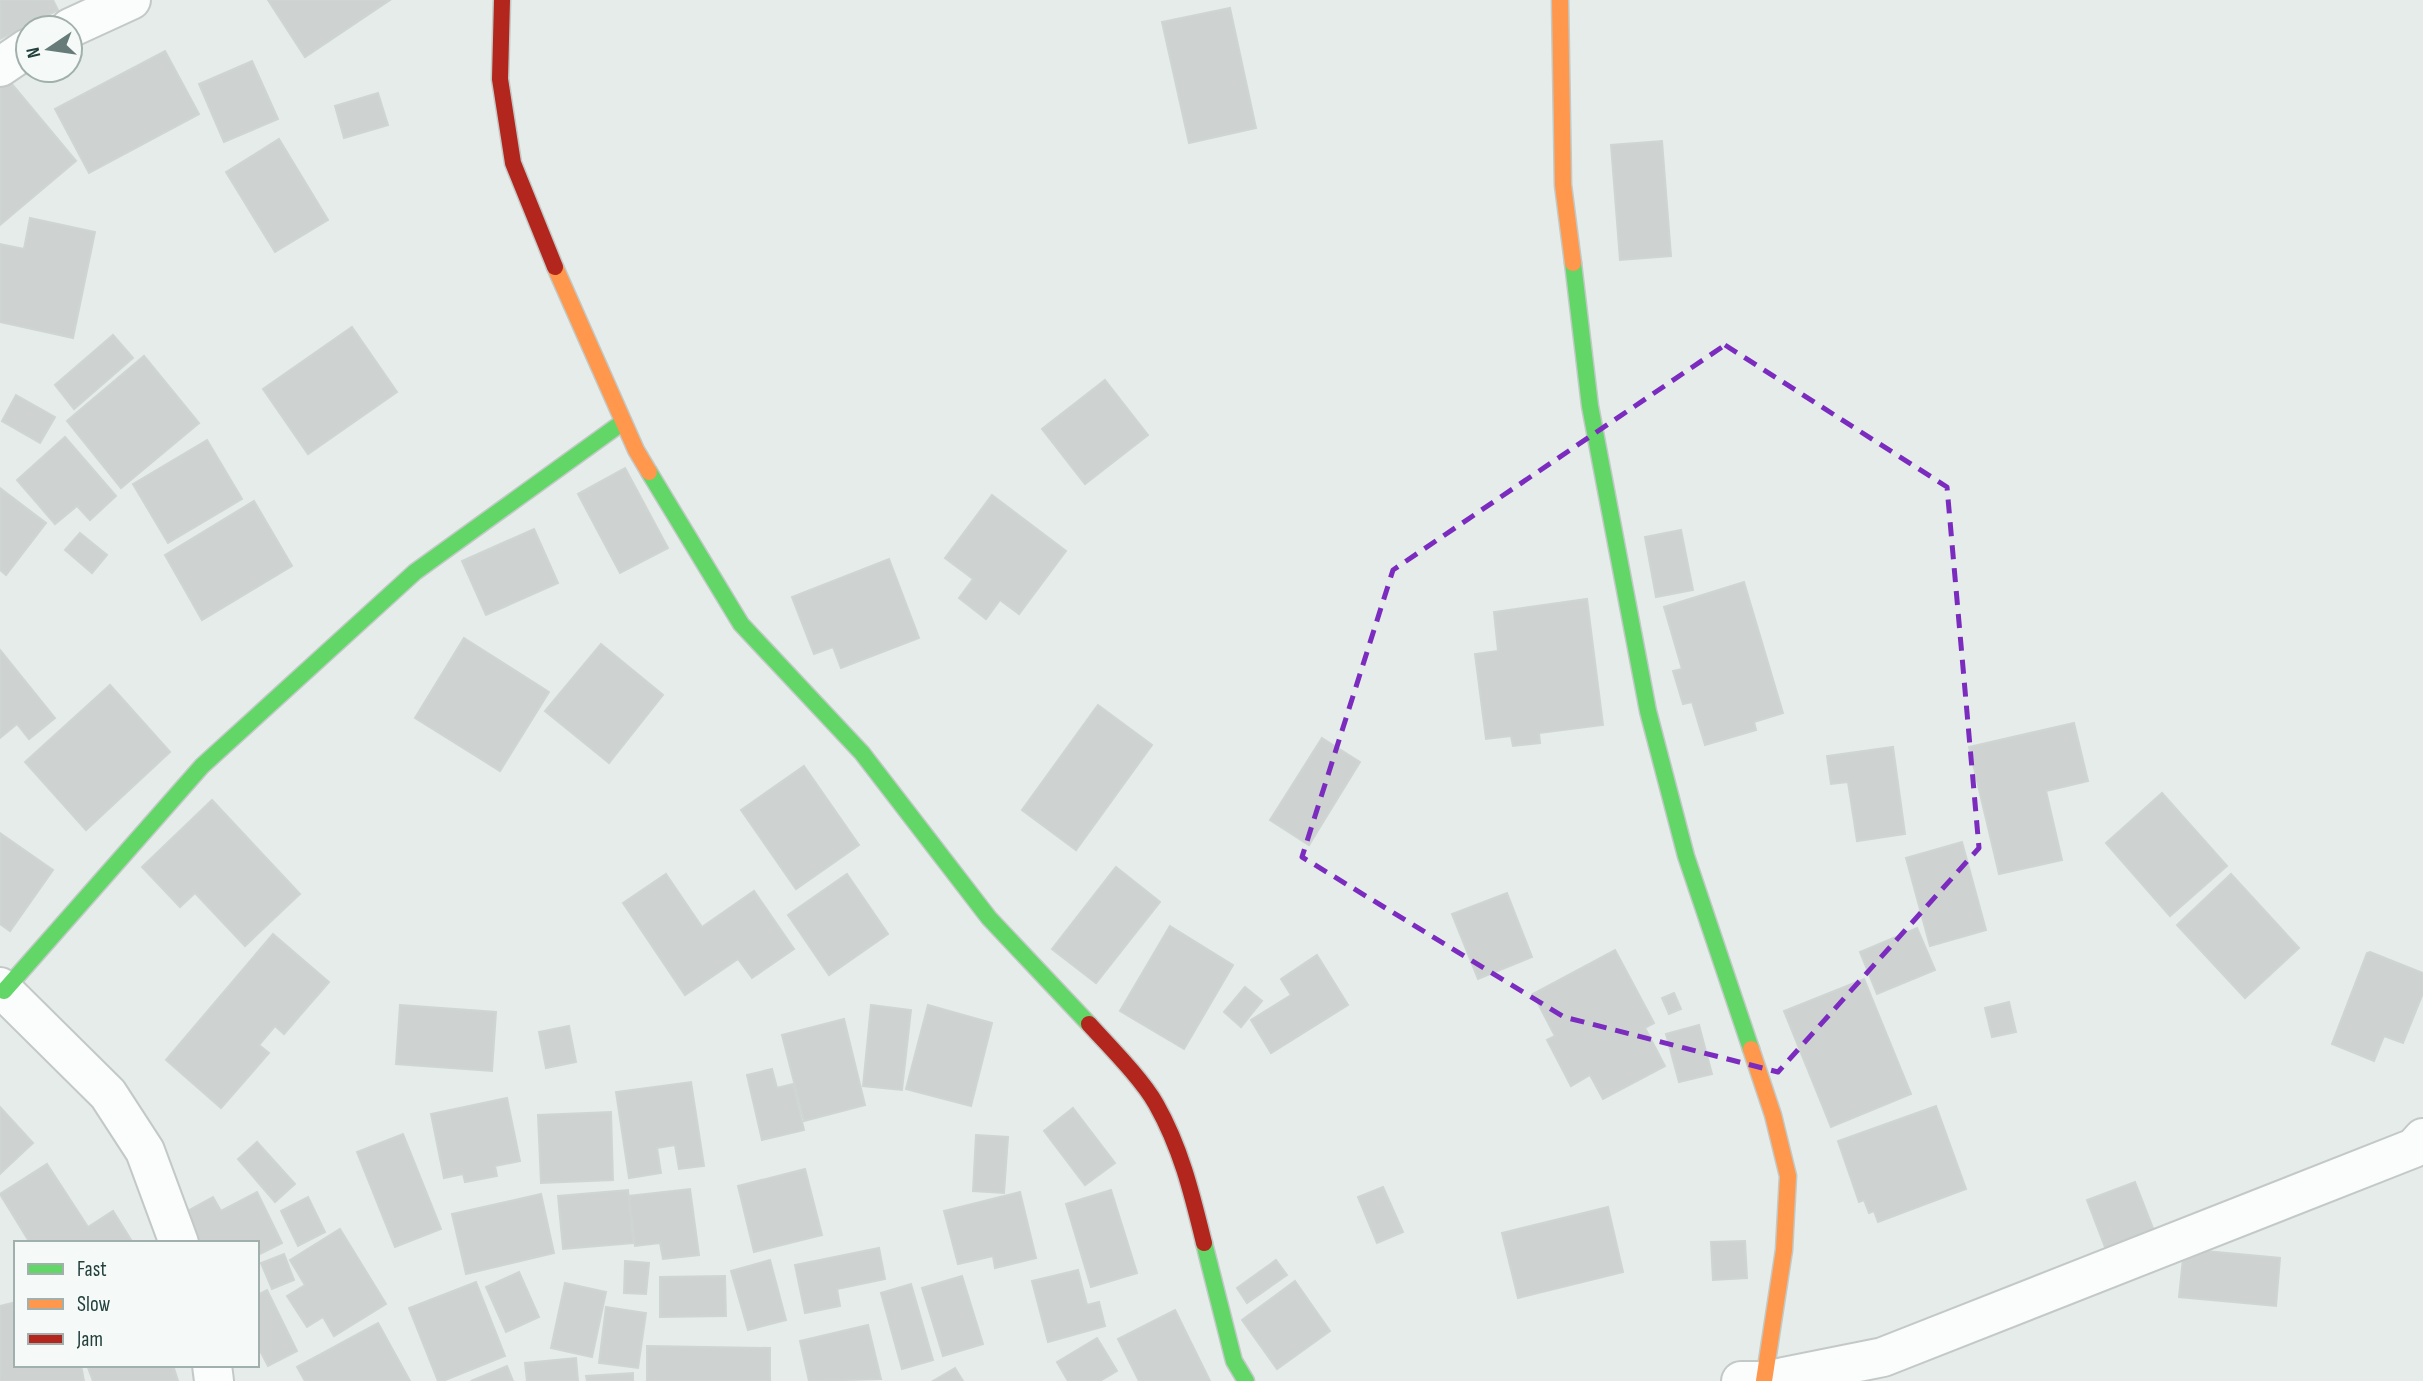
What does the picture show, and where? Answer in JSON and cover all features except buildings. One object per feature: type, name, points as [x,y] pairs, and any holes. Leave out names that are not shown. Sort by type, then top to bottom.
[{"type":"street","points":[[84,22],[131,0]]},
{"type":"street","points":[[502,0],[500,79],[513,163],[566,296],[636,450],[741,624],[862,753],[989,918],[1113,1050],[1154,1102],[1185,1167],[1234,1362],[1246,1381]]},
{"type":"street","points":[[1560,0],[1563,184],[1586,378],[1646,698],[1686,856],[1773,1115],[1788,1176],[1784,1250],[1764,1381]]},
{"type":"street","points":[[178,1241],[145,1151],[108,1094],[2,989],[202,766],[415,572],[623,422]]},
{"type":"street","points":[[1741,1381],[1764,1381],[1883,1357],[2414,1148],[2423,1138]]},
{"type":"highlighted area","points":[[1725,345],[1947,487],[1979,848],[1778,1072],[1564,1017],[1302,857],[1393,570]]},
{"type":"traffic: fast","points":[[1573,263],[1590,406],[1648,711],[1686,856],[1751,1049]]},
{"type":"traffic: fast","points":[[4,991],[202,766],[415,572],[623,422]]},
{"type":"traffic: fast","points":[[649,472],[741,624],[862,753],[989,918],[1089,1024]]},
{"type":"traffic: fast","points":[[1204,1243],[1234,1361],[1246,1381]]},
{"type":"traffic: slow","points":[[1560,0],[1563,185],[1573,263]]},
{"type":"traffic: slow","points":[[555,267],[636,450],[649,472]]},
{"type":"traffic: slow","points":[[1751,1049],[1773,1115],[1788,1176],[1784,1250],[1764,1381]]},
{"type":"traffic: jam","points":[[502,0],[500,79],[513,163],[555,267]]},
{"type":"traffic: jam","points":[[1089,1024],[1142,1084],[1165,1121],[1185,1172],[1204,1243]]}]
